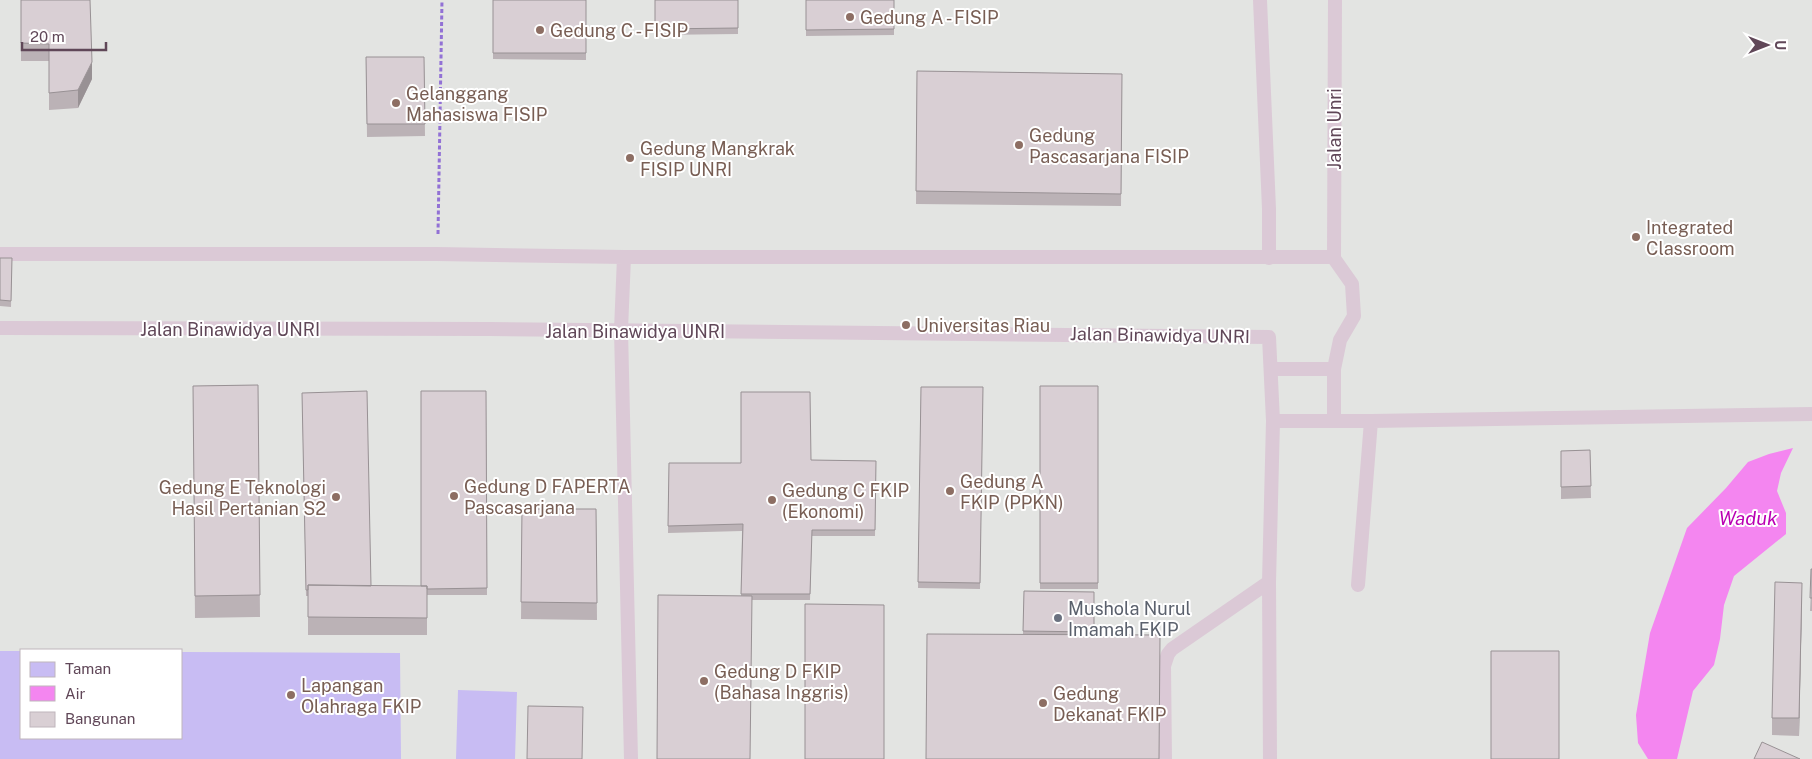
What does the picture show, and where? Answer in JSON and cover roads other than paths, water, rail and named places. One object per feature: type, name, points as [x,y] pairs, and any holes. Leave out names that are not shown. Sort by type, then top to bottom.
[{"type":"lane","points":[[1260,0],[1269,209],[1269,258]]},
{"type":"lane","name":"Jalan Unri","points":[[1334,258],[1335,0]]},
{"type":"lane","points":[[0,254],[437,254],[624,257],[1333,257],[1352,284],[1354,316],[1340,340],[1334,369],[1334,422]]},
{"type":"lane","points":[[624,257],[621,330],[631,759]]},
{"type":"lane","name":"Jalan Binawidya UNRI","points":[[0,328],[621,330],[1269,336],[1271,369]]},
{"type":"lane","points":[[1270,759],[1269,582],[1274,422],[1271,369],[1334,369]]},
{"type":"lane","points":[[1274,422],[1812,414]]},
{"type":"lane","points":[[1358,585],[1371,422]]},
{"type":"lane","points":[[1165,759],[1164,666],[1168,654],[1172,648],[1269,582]]},
{"type":"water","name":"Waduk","points":[[1793,448],[1781,473],[1777,491],[1786,513],[1786,534],[1734,576],[1724,605],[1720,639],[1714,665],[1693,691],[1677,759],[1648,759],[1638,743],[1636,715],[1650,633],[1687,528],[1748,462]]},
{"type":"place","name":"Gedung A - FISIP","points":[[850,17]]},
{"type":"place","name":"Gedung C - FISIP","points":[[540,30]]},
{"type":"place","name":"Gelanggang Mahasiswa FISIP","points":[[396,103]]},
{"type":"place","name":"Gedung Pascasarjana FISIP","points":[[1019,145]]},
{"type":"place","name":"Gedung Mangkrak FISIP UNRI","points":[[630,158]]},
{"type":"place","name":"Integrated Classroom","points":[[1636,237]]},
{"type":"place","name":"Universitas Riau","points":[[906,325]]},
{"type":"place","name":"Gedung A FKIP (PPKN)","points":[[950,491]]},
{"type":"place","name":"Gedung D FAPERTA Pascasarjana","points":[[454,496]]},
{"type":"place","name":"Gedung E Teknologi Hasil Pertanian S2","points":[[336,497]]},
{"type":"place","name":"Gedung C FKIP (Ekonomi)","points":[[772,500]]},
{"type":"place","name":"Mushola Nurul Imamah FKIP","points":[[1058,618]]},
{"type":"place","name":"Gedung D FKIP (Bahasa Inggris)","points":[[704,681]]},
{"type":"place","name":"Lapangan Olahraga FKIP","points":[[291,695]]},
{"type":"place","name":"Gedung Dekanat FKIP","points":[[1043,703]]}]
